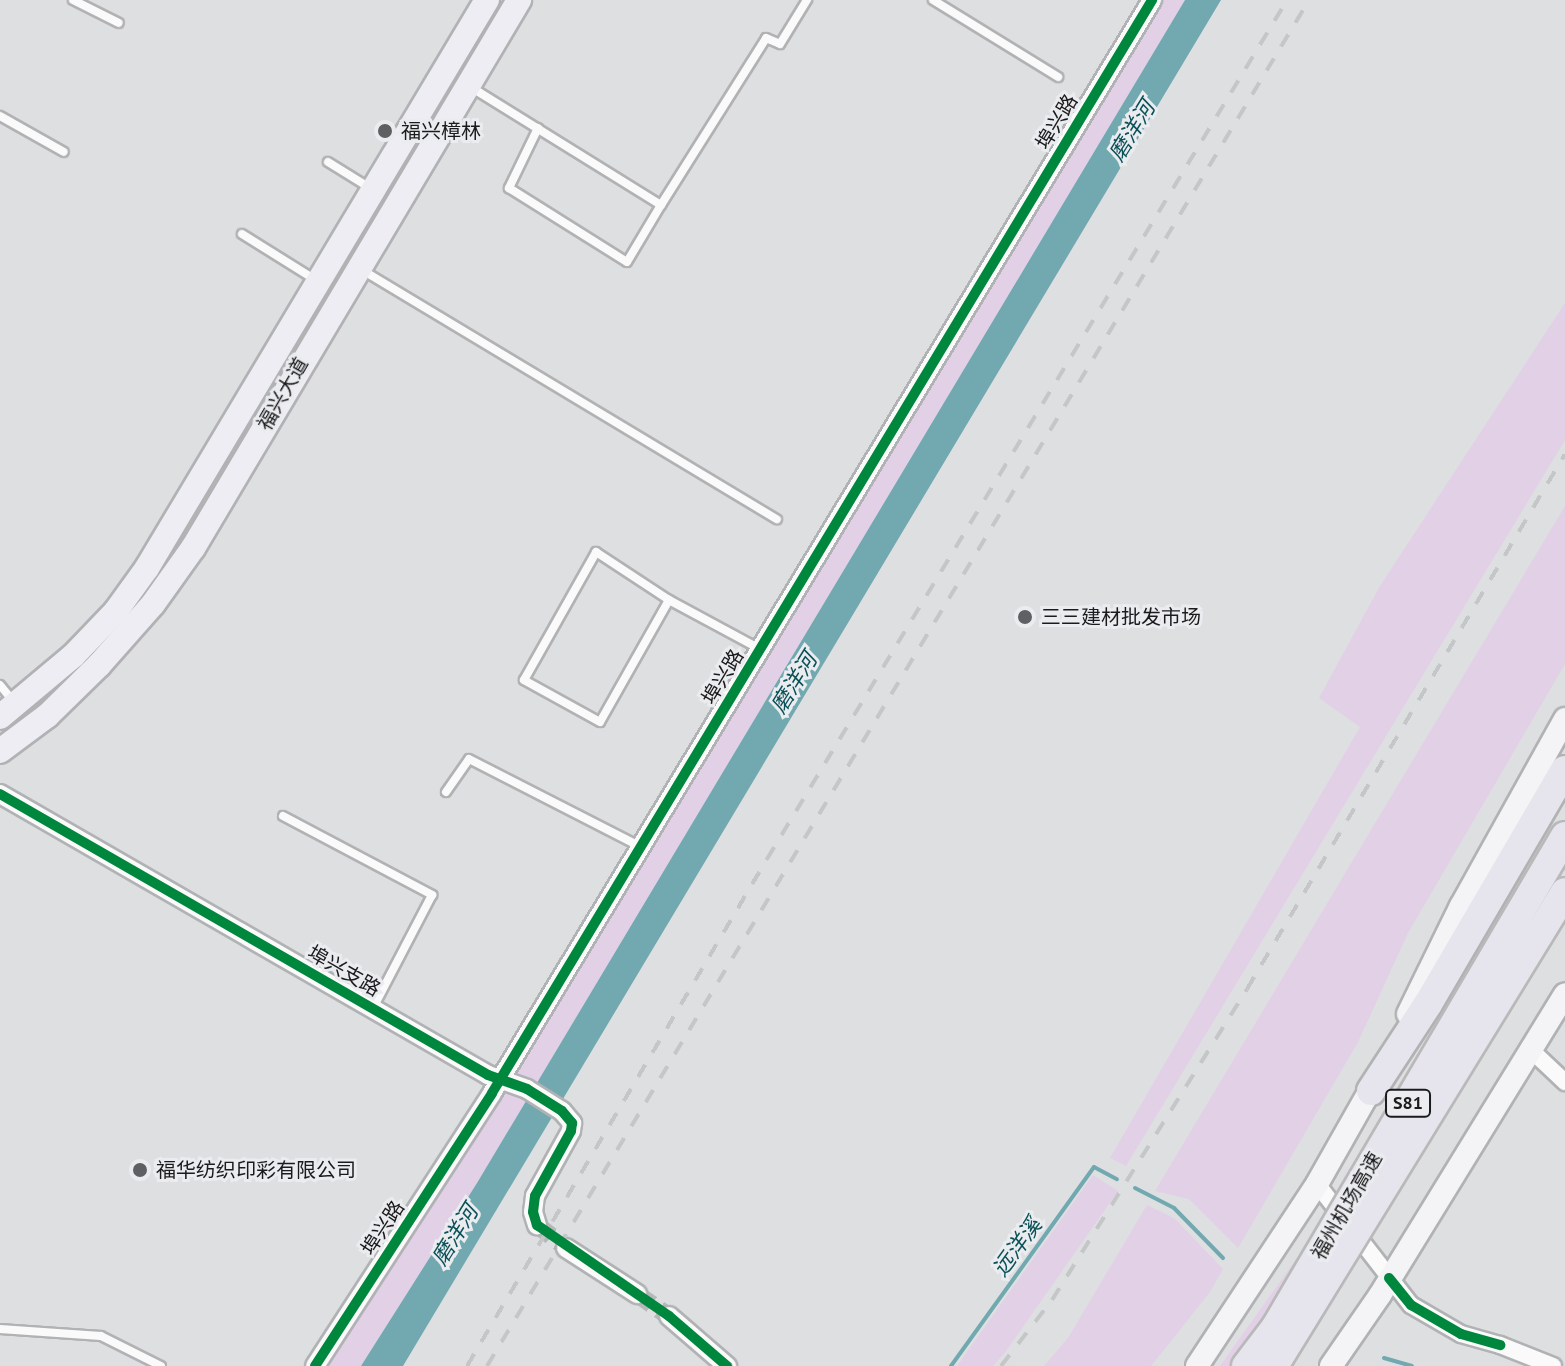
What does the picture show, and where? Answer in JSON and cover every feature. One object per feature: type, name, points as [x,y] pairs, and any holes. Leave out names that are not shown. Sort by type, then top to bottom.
[{"type":"highway","points":[[1371,1091],[1428,1004],[1565,770]]},
{"type":"highway","name":"福州机场高速","points":[[1246,1366],[1275,1328],[1565,836]]},
{"type":"highway","name":"福州机场高速","points":[[1274,1366],[1565,892]]},
{"type":"main road","name":"福兴大道","points":[[8,711],[73,656],[116,611],[147,568],[487,0]]},
{"type":"main road","name":"福兴大道","points":[[0,751],[77,688],[160,595],[201,534],[519,0]]},
{"type":"main road","points":[[1197,1366],[1317,1184],[1371,1091],[1461,906],[1565,719]]},
{"type":"main road","points":[[1331,1366],[1565,994]]},
{"type":"street","name":"埠兴路","points":[[315,1366],[501,1079],[1152,0]]},
{"type":"street","name":"埠兴支路","points":[[0,794],[373,1009],[501,1079],[527,1089],[562,1111],[572,1123],[571,1131],[535,1196],[533,1212],[537,1225]]},
{"type":"street","points":[[1531,1050],[1565,1082]]},
{"type":"street","points":[[1317,1184],[1411,1305],[1461,1334],[1500,1345],[1553,1366]]},
{"type":"street","points":[[566,1248],[637,1294]]},
{"type":"street","points":[[669,1316],[727,1366]]},
{"type":"lane","points":[[73,0],[119,23]]},
{"type":"lane","points":[[538,128],[509,188],[627,262],[766,38],[780,44],[807,0]]},
{"type":"lane","points":[[933,0],[1058,77]]},
{"type":"lane","points":[[469,85],[661,205]]},
{"type":"lane","points":[[1,118],[64,152]]},
{"type":"lane","points":[[328,162],[374,191]]},
{"type":"lane","points":[[242,234],[318,282]]},
{"type":"lane","points":[[358,267],[777,519]]},
{"type":"lane","points":[[669,600],[600,722],[524,680],[596,552],[669,600],[761,649]]},
{"type":"lane","points":[[0,685],[8,711]]},
{"type":"lane","points":[[446,792],[469,759],[642,848]]},
{"type":"lane","points":[[283,816],[432,895],[373,1009]]},
{"type":"lane","points":[[0,1329],[101,1336],[161,1366]]},
{"type":"shaded area","points":[[1157,0],[1185,0],[477,1183],[361,1366],[328,1366]]},
{"type":"shaded area","points":[[1565,303],[1565,440],[1126,1166],[1110,1158],[1360,727],[1319,698],[1380,586]]},
{"type":"shaded area","points":[[1565,506],[1565,664],[1408,933],[1358,1042],[1238,1248],[1189,1199],[1155,1191]]},
{"type":"shaded area","points":[[1093,1175],[1118,1191],[1006,1351],[993,1366],[957,1366]]},
{"type":"shaded area","points":[[1147,1205],[1174,1218],[1223,1269],[1210,1292],[1151,1366],[1044,1366],[1068,1338]]},
{"type":"shaded area","points":[[1302,1251],[1276,1306],[1233,1366],[1220,1366]]},
{"type":"water","name":"磨洋河","points":[[1185,0],[1221,0],[403,1366],[361,1366],[477,1183]]},
{"type":"waterway","name":"远洋溪","points":[[951,1366],[1094,1167],[1117,1179]]},
{"type":"waterway","name":"远洋溪","points":[[1135,1188],[1174,1208],[1223,1258]]},
{"type":"waterway","name":"远洋溪","points":[[1384,1358],[1412,1366]]},
{"type":"tunnel","points":[[537,1225],[566,1248]]},
{"type":"tunnel","points":[[637,1294],[669,1316]]},
{"type":"railway","points":[[467,1366],[767,859],[1287,0]]},
{"type":"railway","points":[[487,1366],[1309,0]]},
{"type":"railway","points":[[1001,1366],[1052,1300],[1247,989],[1565,454]]},
{"type":"cycle path","points":[[315,1366],[492,1093],[1152,0]]},
{"type":"cycle path","points":[[0,794],[488,1075],[527,1089],[562,1111],[572,1123],[571,1131],[535,1196],[533,1212],[537,1225],[669,1316],[727,1366]]},
{"type":"cycle path","points":[[1389,1278],[1411,1305],[1461,1334],[1500,1345]]},
{"type":"place","name":"福兴樟林","points":[[385,131]]},
{"type":"place","name":"三三建材批发市场","points":[[1025,617]]},
{"type":"place","name":"福华纺织印彩有限公司","points":[[140,1170]]}]
